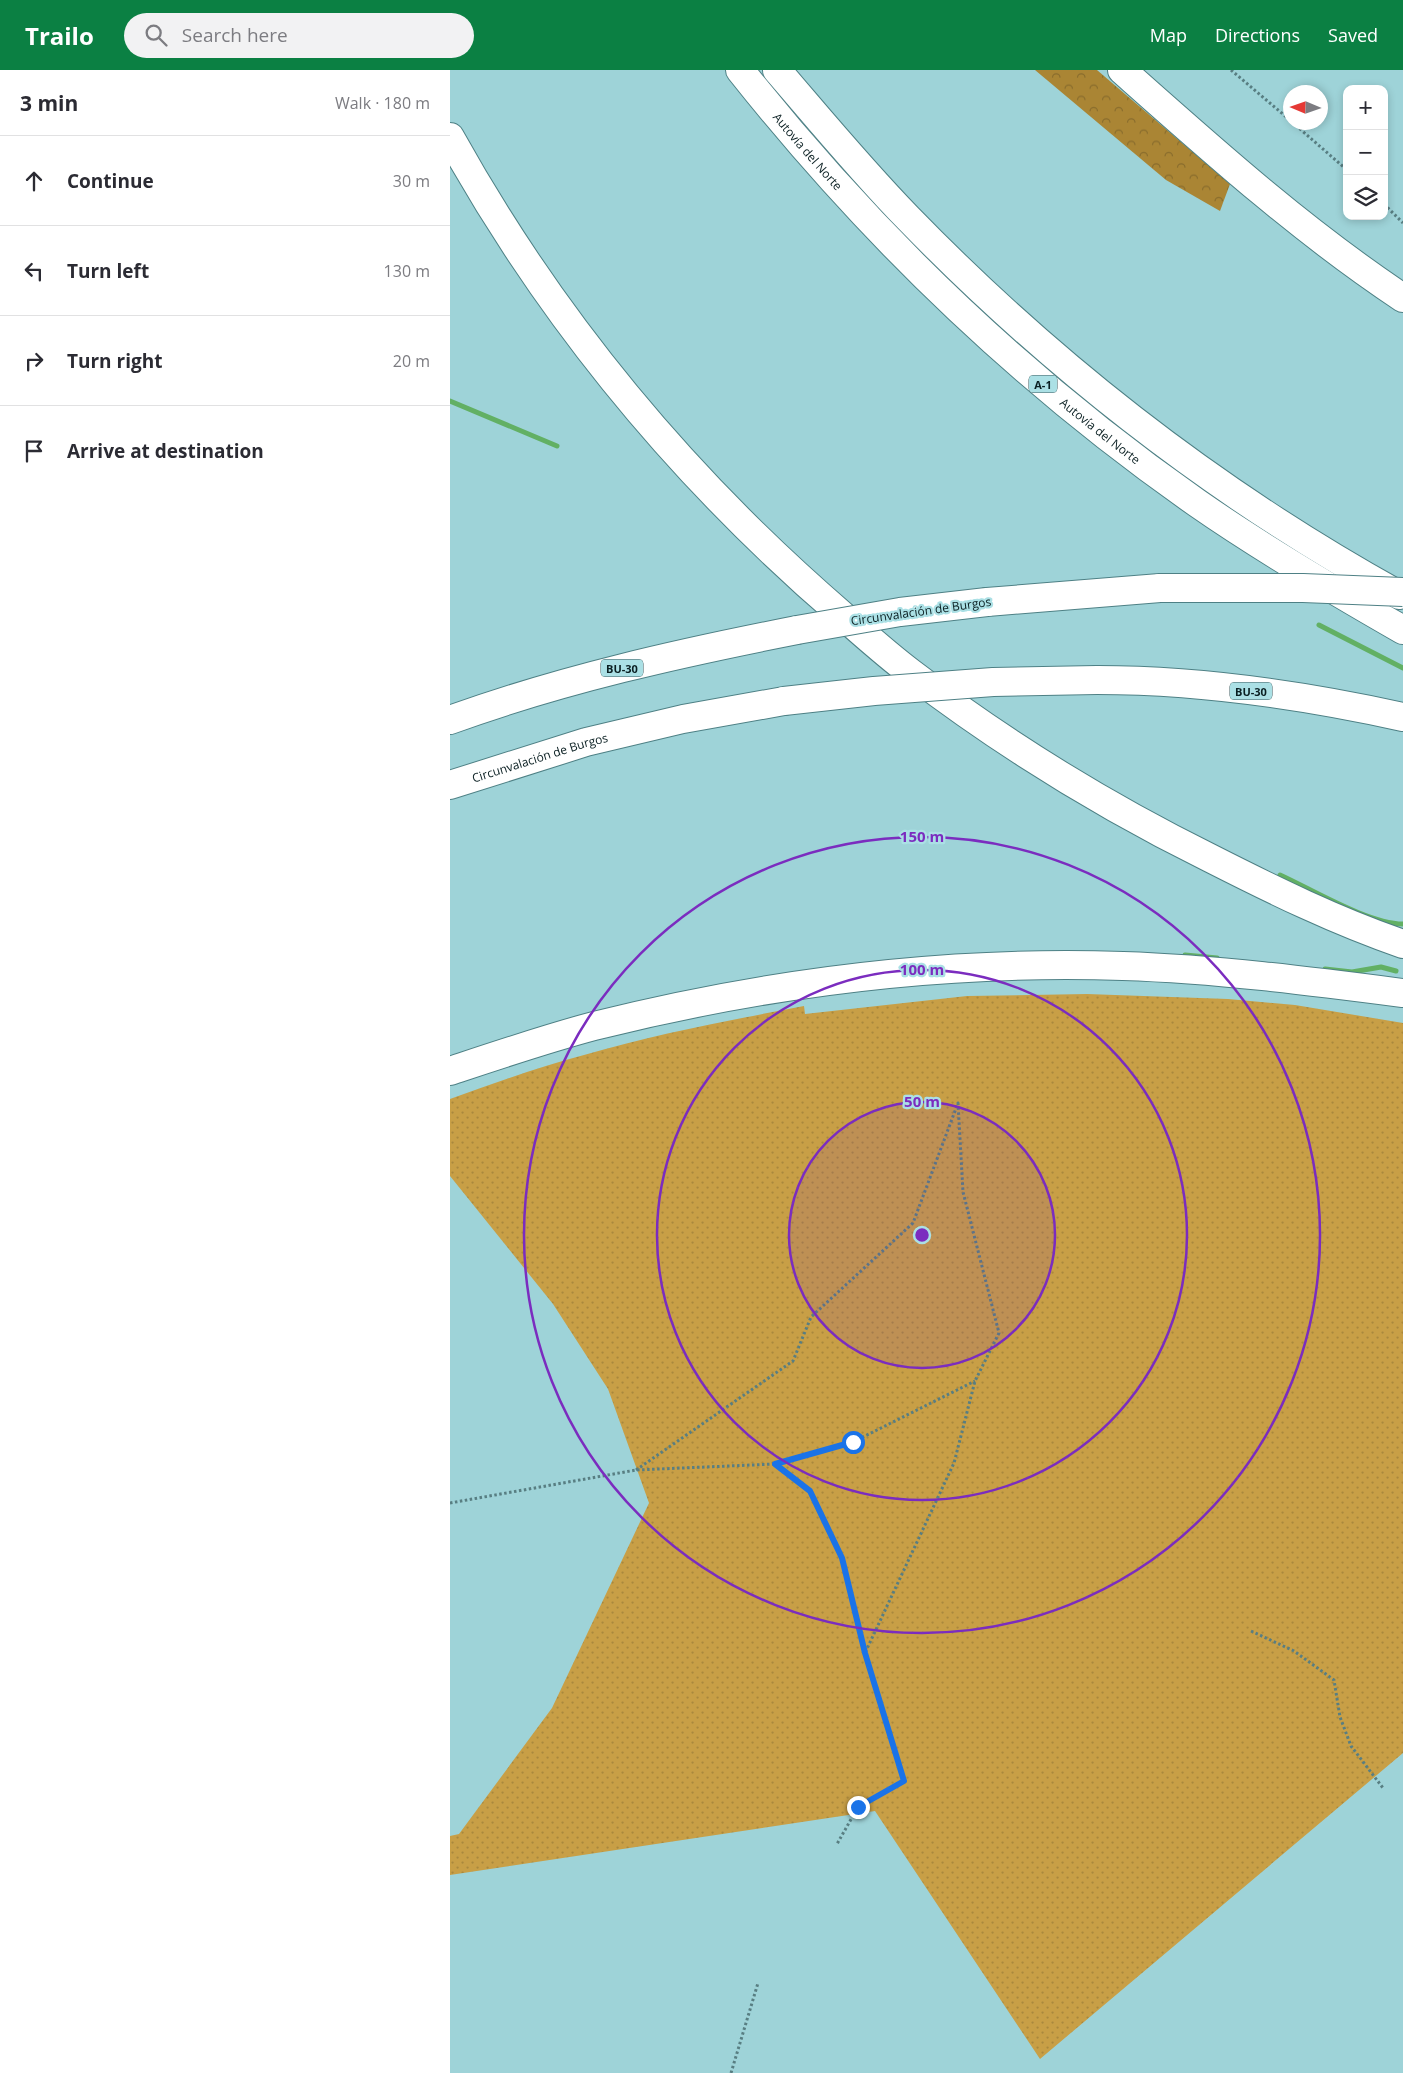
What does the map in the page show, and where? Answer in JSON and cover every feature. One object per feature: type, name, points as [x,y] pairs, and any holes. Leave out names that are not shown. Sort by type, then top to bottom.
[{"type":"highway","name":"Autovía del Norte","points":[[740,70],[790,132],[858,209],[986,334],[1054,393],[1124,449],[1198,504],[1275,554],[1403,630]]},
{"type":"highway","name":"A-1","points":[[777,70],[907,218],[1016,323],[1068,367],[1154,436],[1221,484],[1355,570],[1403,597]]},
{"type":"highway","points":[[1122,70],[1240,175],[1354,265],[1403,298]]},
{"type":"highway","points":[[450,137],[506,233],[557,306],[617,385],[675,453],[736,518],[801,580],[880,648],[911,673],[986,727],[1072,783],[1156,831],[1268,888],[1360,930],[1403,944]]},
{"type":"highway","name":"Circunvalación de Burgos","points":[[450,720],[627,666],[694,650],[900,612],[987,602],[1160,588],[1303,588],[1403,592]]},
{"type":"highway","name":"Circunvalación de Burgos","points":[[450,785],[586,742],[683,719],[784,700],[993,682],[1097,680],[1216,686],[1319,699],[1403,717]]},
{"type":"highway","points":[[450,1071],[526,1045],[594,1026],[731,996],[803,984],[942,970],[1050,965],[1124,966],[1212,972],[1403,993]]},
{"type":"path","points":[[1231,70],[1283,115]]},
{"type":"path","points":[[1300,130],[1343,167]]},
{"type":"path","points":[[1388,208],[1403,223]]},
{"type":"path","points":[[636,1470],[793,1360],[811,1317],[913,1223],[958,1104],[963,1192],[999,1333],[975,1381],[954,1463],[865,1653]]},
{"type":"path","points":[[450,1503],[636,1470],[775,1464],[853,1442],[975,1381]]},
{"type":"path","points":[[775,1464],[810,1491],[842,1558],[865,1653],[904,1781],[858,1807],[837,1844]]},
{"type":"path","points":[[1251,1631],[1294,1651],[1334,1680],[1340,1717],[1351,1746],[1383,1788]]},
{"type":"path","points":[[731,2073],[758,1983]]},
{"type":"shaded area","points":[[1087,994],[1228,999],[1295,1005],[1403,1023],[1403,1753],[1040,2059],[875,1811],[450,1875],[450,1836],[459,1834],[552,1708],[649,1503],[608,1389],[553,1304],[450,1176],[450,1099],[533,1070],[611,1047],[804,1006],[805,1014],[967,996]]},
{"type":"green space","points":[[1035,70],[1097,70],[1230,184],[1220,211],[1166,180]]},
{"type":"waterway","points":[[450,401],[557,446]]},
{"type":"waterway","points":[[1319,625],[1403,668]]},
{"type":"waterway","points":[[1280,875],[1358,912],[1389,923],[1403,924]]},
{"type":"waterway","points":[[1185,955],[1217,958]]},
{"type":"waterway","points":[[1325,969],[1352,972],[1381,967],[1396,971]]},
{"type":"route","points":[[853,1442],[775,1464],[810,1491],[842,1558],[865,1653],[904,1781],[858,1807]]}]
